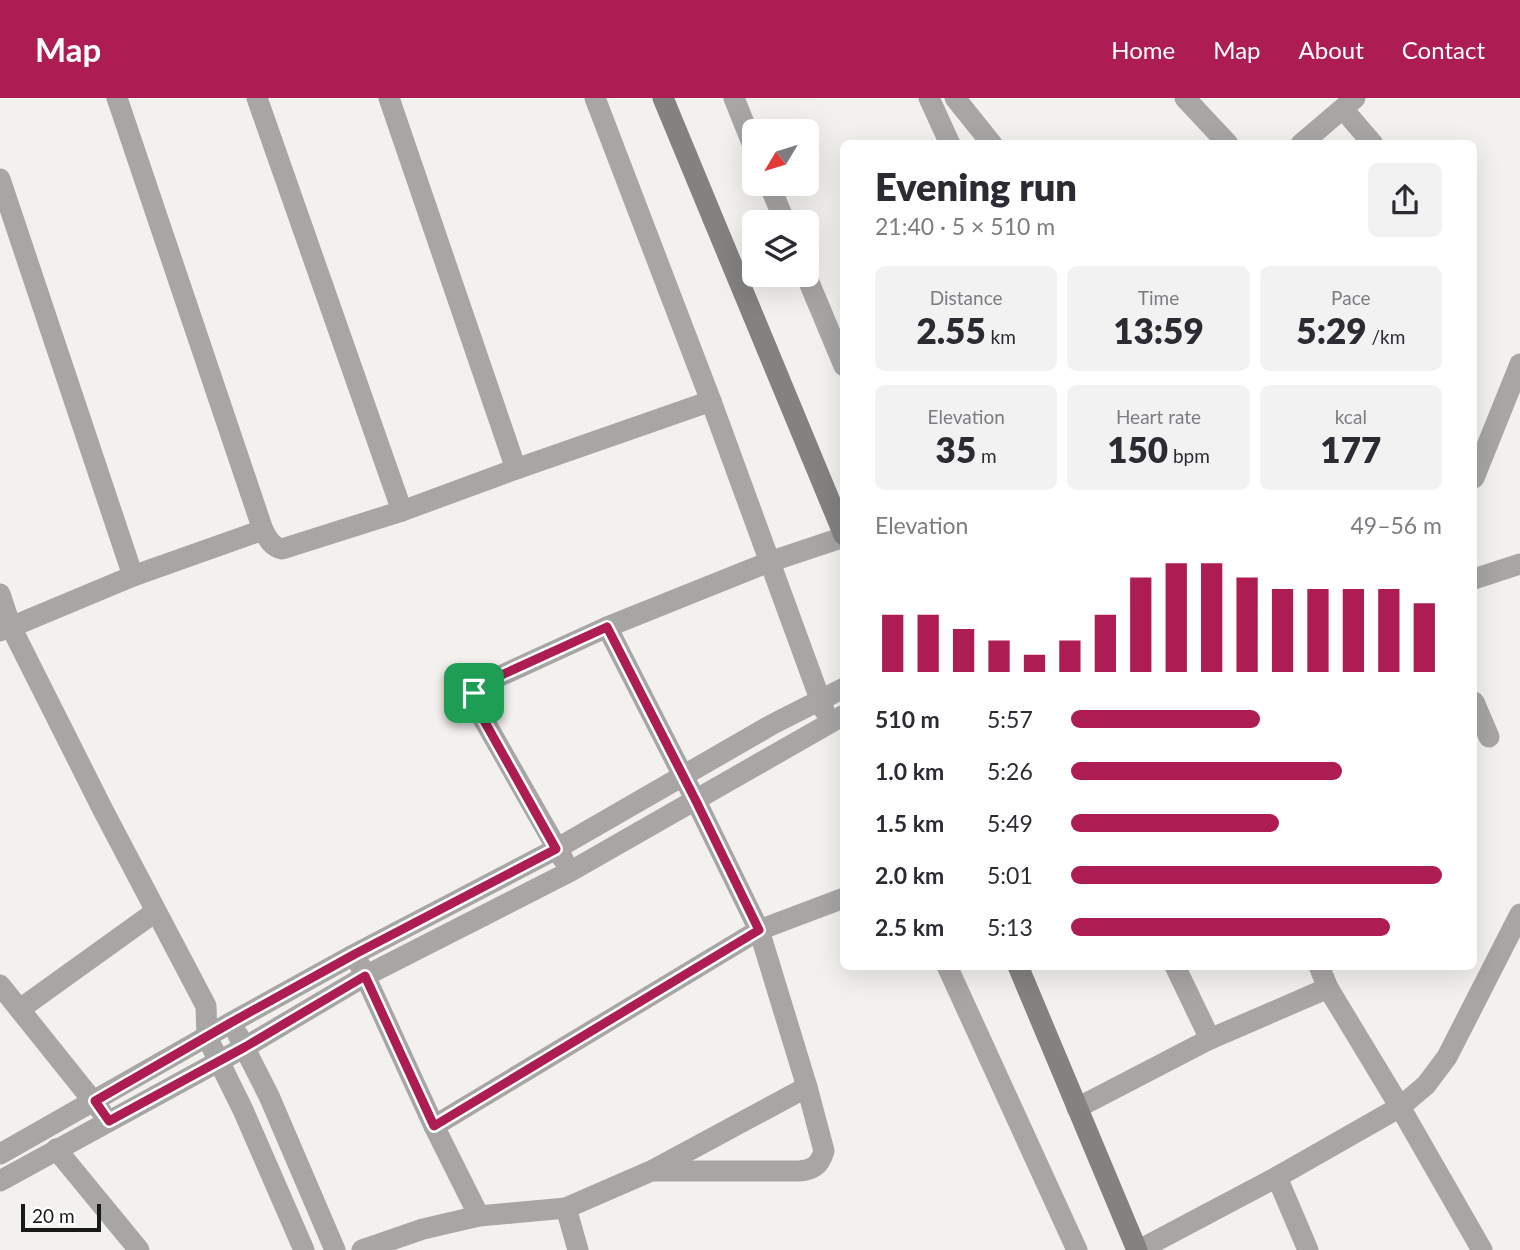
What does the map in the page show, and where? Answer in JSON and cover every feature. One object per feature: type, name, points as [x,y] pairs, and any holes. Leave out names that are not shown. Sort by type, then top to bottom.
[{"type":"street","points":[[117,98],[263,530],[276,548],[282,549],[401,511],[711,401]]},
{"type":"street","points":[[257,98],[401,511]]},
{"type":"street","points":[[389,98],[516,469]]},
{"type":"street","points":[[0,1181],[245,1047],[365,976],[571,871],[837,718],[819,699],[711,401],[595,98]]},
{"type":"street","points":[[663,98],[840,526]]},
{"type":"street","points":[[734,98],[742,119]]},
{"type":"street","points":[[929,98],[948,140]]},
{"type":"street","points":[[955,98],[989,140]]},
{"type":"street","points":[[1185,98],[1224,140]]},
{"type":"street","points":[[1306,140],[1349,104],[1371,140]]},
{"type":"street","points":[[0,180],[133,576]]},
{"type":"street","points":[[811,287],[840,356]]},
{"type":"street","points":[[1477,471],[1520,364]]},
{"type":"street","points":[[6,629],[133,576],[263,530]]},
{"type":"street","points":[[571,871],[477,708],[474,693],[486,682],[607,627],[769,562],[840,537]]},
{"type":"street","points":[[1477,578],[1520,564]]},
{"type":"street","points":[[0,594],[6,629],[206,1006],[207,1037],[243,1110],[304,1250]]},
{"type":"street","points":[[607,627],[759,930],[824,1151],[816,1166],[808,1170],[651,1171]]},
{"type":"street","points":[[20,1170],[2,1149],[95,1101],[355,954],[556,849],[819,699],[840,690]]},
{"type":"street","points":[[1477,709],[1489,737]]},
{"type":"street","points":[[434,1126],[759,930],[840,900]]},
{"type":"street","points":[[20,1009],[155,912]]},
{"type":"street","points":[[1020,970],[1138,1250],[1277,1177],[1400,1107],[1426,1085],[1447,1057],[1520,914]]},
{"type":"street","points":[[355,954],[434,1126],[479,1216]]},
{"type":"street","points":[[949,970],[1077,1250]]},
{"type":"street","points":[[1177,970],[1210,1039]]},
{"type":"street","points":[[1321,970],[1328,988],[1482,1250]]},
{"type":"street","points":[[0,985],[109,1121]]},
{"type":"street","points":[[1077,1108],[1210,1039],[1328,988]]},
{"type":"street","points":[[206,1006],[232,1022],[269,1096],[335,1250]]},
{"type":"street","points":[[362,1250],[423,1228],[479,1216],[566,1208],[651,1171],[807,1087]]},
{"type":"street","points":[[56,1149],[139,1250]]},
{"type":"street","points":[[1277,1177],[1308,1250]]},
{"type":"street","points":[[566,1208],[578,1250]]},
{"type":"route","points":[[607,627],[759,930],[434,1126],[365,976],[245,1047],[109,1121],[95,1101],[355,954],[556,849],[477,708],[474,693],[486,682],[607,627]]}]
